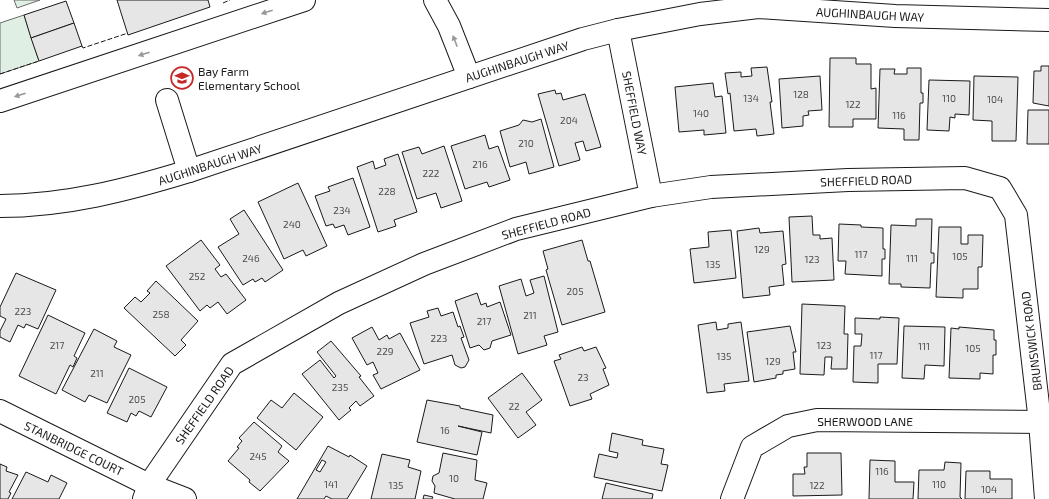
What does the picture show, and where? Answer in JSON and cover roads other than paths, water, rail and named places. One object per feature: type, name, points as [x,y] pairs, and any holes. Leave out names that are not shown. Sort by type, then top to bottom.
[{"type":"street","points":[[0,101],[304,0]]},
{"type":"street","points":[[435,0],[449,26],[469,77]]},
{"type":"street","name":"AUGHINBAUGH WAY","points":[[0,206],[75,200],[131,189],[583,39],[618,30],[700,14],[758,8],[895,16],[1049,20]]},
{"type":"street","name":"SHEFFIELD WAY","points":[[618,30],[651,196]]},
{"type":"street","points":[[167,100],[189,171]]},
{"type":"street","name":"SHEFFIELD ROAD","points":[[146,492],[232,364],[339,303],[424,264],[516,229],[651,196],[712,187],[848,180],[965,178],[1000,188]]},
{"type":"street","name":"BRUNSWICK ROAD","points":[[1000,188],[1016,214],[1044,422],[1046,499]]},
{"type":"street","name":"STANBRIDGE COURT","points":[[0,411],[146,492],[184,499]]},
{"type":"street","name":"SHERWOOD LANE","points":[[732,499],[752,447],[788,426],[817,420],[1044,422]]},
{"type":"place","name":"Bay Farm Elementary School","points":[[182,78]]}]
